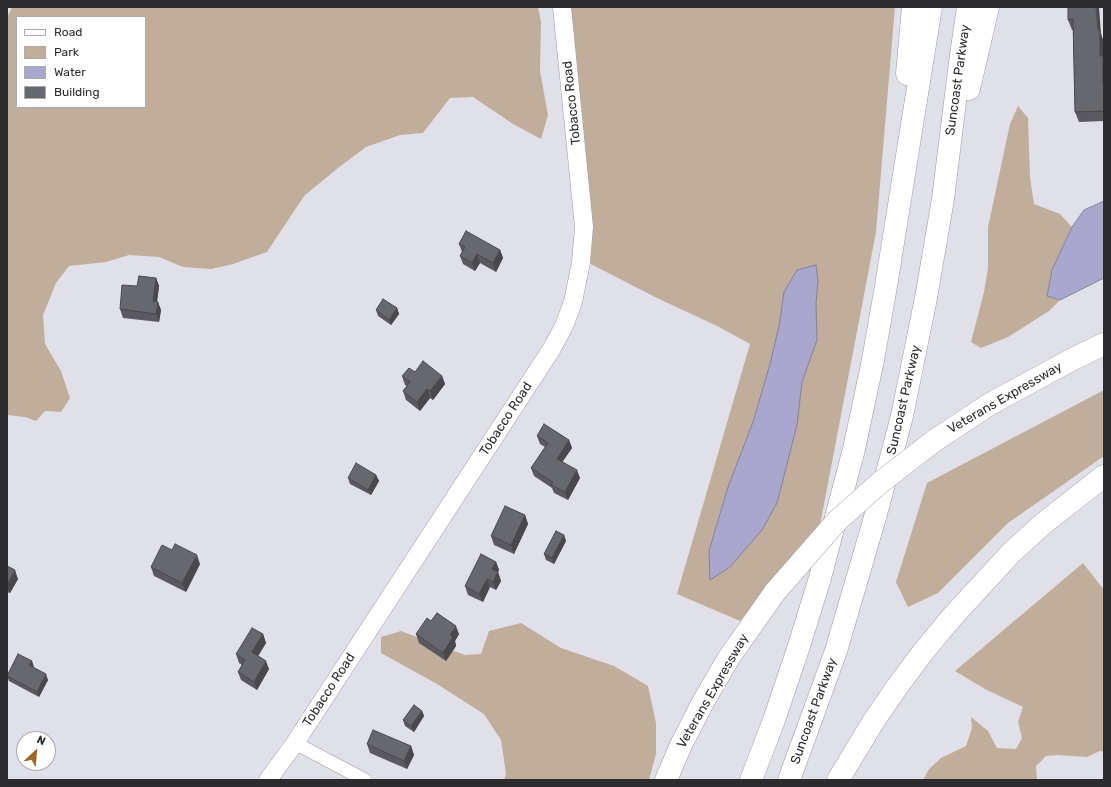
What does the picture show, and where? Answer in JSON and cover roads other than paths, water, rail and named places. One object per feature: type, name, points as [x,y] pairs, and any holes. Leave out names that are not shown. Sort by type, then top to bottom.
[{"type":"highway","points":[[897,219],[904,110],[913,7]]},
{"type":"highway","points":[[751,780],[774,720],[798,649],[820,578],[854,449],[873,360],[932,7]]},
{"type":"highway","name":"Suncoast Parkway","points":[[789,780],[836,651],[876,514],[902,416],[926,298],[943,199],[968,7]]},
{"type":"highway","points":[[943,199],[988,7]]},
{"type":"highway","name":"Veterans Expressway","points":[[666,780],[681,745],[717,679],[752,623],[805,556],[838,520],[881,482],[934,441],[990,404],[1070,360],[1104,344]]},
{"type":"highway","points":[[838,780],[873,722],[897,687],[923,652],[953,616],[993,572],[1033,533],[1104,476]]},
{"type":"street","name":"Tobacco Road","points":[[268,780],[295,742],[551,350],[564,326],[574,302],[582,262],[584,227],[562,7]]},
{"type":"street","points":[[295,742],[365,780]]},
{"type":"water","points":[[1104,201],[1104,278],[1060,300],[1047,296],[1052,270],[1072,227],[1084,210]]},
{"type":"water","points":[[816,265],[818,281],[816,304],[817,340],[802,382],[797,425],[777,503],[762,530],[730,567],[710,580],[709,551],[728,487],[753,422],[770,364],[779,326],[784,292],[797,270]]}]
